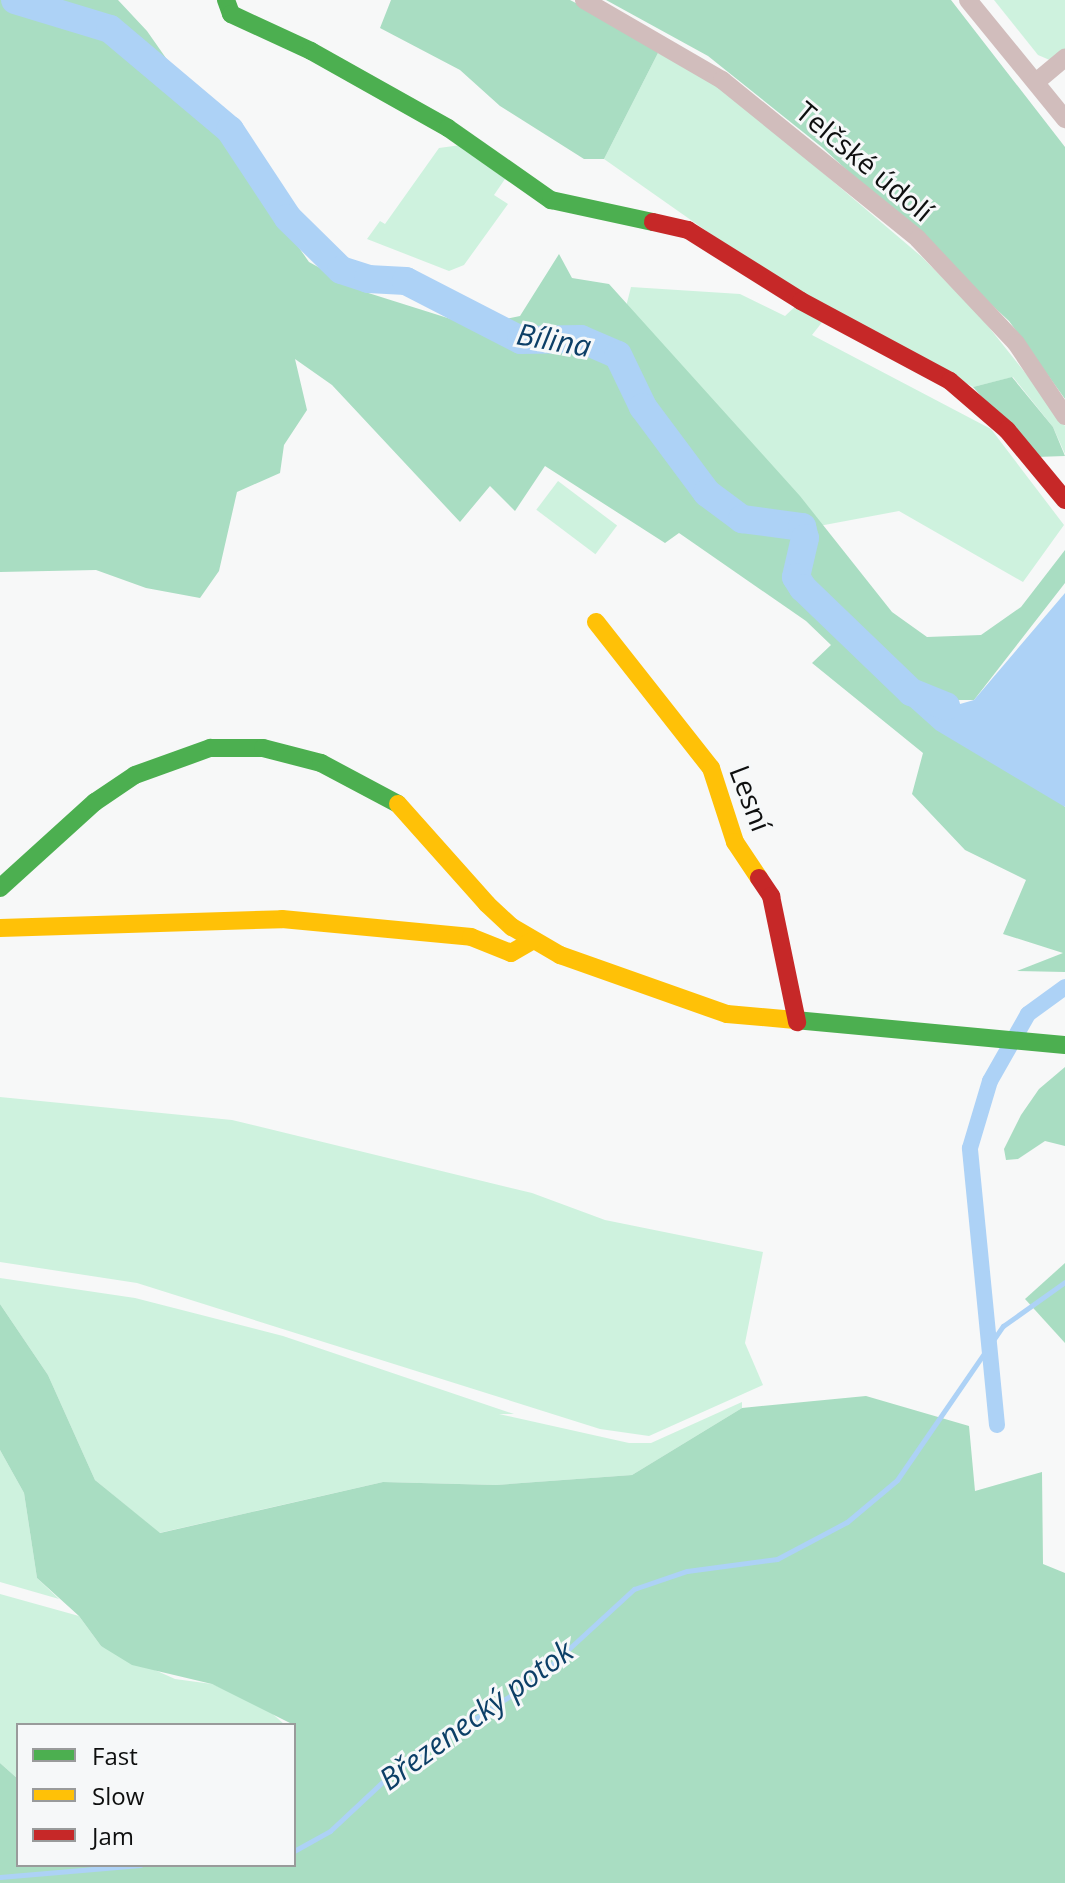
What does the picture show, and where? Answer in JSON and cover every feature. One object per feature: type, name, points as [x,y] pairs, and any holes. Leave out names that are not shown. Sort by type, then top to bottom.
[{"type":"street","points":[[226,0],[231,14],[311,51],[448,128],[522,184],[551,200],[688,230],[801,301],[950,381],[1007,430],[1065,500]]},
{"type":"street","name":"Telčské údolí","points":[[584,0],[722,80],[918,239],[1016,343],[1065,416]]},
{"type":"street","points":[[968,0],[1065,119]]},
{"type":"street","points":[[1036,82],[1065,58]]},
{"type":"street","name":"Lesní","points":[[596,622],[711,768],[735,842],[771,896],[797,1022]]},
{"type":"street","points":[[0,888],[95,802],[135,775],[210,748],[263,748],[333,767],[393,800],[425,829],[487,904],[532,941],[707,1009],[797,1022],[1065,1045]]},
{"type":"street","points":[[0,928],[282,919],[471,937],[511,953],[532,941]]},
{"type":"green space","points":[[0,0],[118,0],[147,31],[309,262],[362,291],[473,326],[520,316],[559,254],[572,278],[609,284],[800,496],[892,612],[927,637],[981,635],[1021,607],[1065,550],[1065,583],[974,700],[949,700],[1065,807],[1065,972],[1017,971],[1063,953],[1003,934],[1026,880],[965,850],[912,794],[923,753],[812,663],[831,645],[806,621],[679,533],[665,543],[545,466],[515,511],[490,486],[460,522],[332,385],[295,359],[307,410],[284,445],[280,473],[237,492],[219,571],[200,598],[146,588],[96,570],[0,572]]},
{"type":"green space","points":[[391,0],[570,0],[642,37],[658,53],[604,159],[584,159],[500,106],[460,70],[380,28]]},
{"type":"green space","points":[[606,0],[951,0],[1065,147],[1065,399],[1009,321],[823,148],[708,56]]},
{"type":"green space","points":[[994,0],[1065,0],[1065,49],[1052,61],[1038,55]]},
{"type":"green space","points":[[658,53],[715,81],[922,257],[980,316],[1047,400],[1065,426],[1065,454],[1053,427],[1013,377],[973,387],[772,277],[604,159]]},
{"type":"green space","points":[[461,145],[505,179],[494,195],[508,204],[464,265],[449,271],[367,239],[380,221],[385,224],[439,148]]},
{"type":"green space","points":[[631,287],[740,294],[785,316],[800,302],[827,316],[812,335],[991,429],[1064,525],[1023,582],[899,511],[819,526],[617,342]]},
{"type":"green space","points":[[1012,377],[1053,427],[1065,456],[1036,457],[973,387]]},
{"type":"green space","points":[[558,481],[617,526],[595,554],[536,510]]},
{"type":"green space","points":[[1065,1067],[1065,1146],[1045,1141],[1018,1159],[1006,1160],[1004,1149],[1021,1115],[1039,1089]]},
{"type":"green space","points":[[0,1097],[232,1120],[532,1193],[605,1220],[763,1252],[745,1343],[763,1385],[649,1436],[600,1429],[137,1283],[0,1262]]},
{"type":"green space","points":[[1065,1263],[1065,1343],[1025,1299]]},
{"type":"green space","points":[[0,1278],[135,1298],[283,1336],[514,1414],[499,1414],[629,1443],[651,1443],[742,1402],[742,1408],[632,1475],[496,1485],[383,1482],[159,1533],[95,1480],[48,1375],[0,1304]]},
{"type":"green space","points":[[0,1304],[48,1375],[95,1480],[160,1533],[383,1482],[496,1485],[632,1475],[742,1408],[866,1396],[969,1426],[975,1491],[1042,1472],[1043,1564],[1065,1573],[1065,1883],[0,1883],[0,1763],[16,1777],[16,1867],[296,1867],[296,1723],[290,1723],[212,1684],[132,1665],[101,1646],[79,1616],[37,1578],[24,1493],[0,1450]]},
{"type":"green space","points":[[0,1450],[24,1493],[37,1578],[59,1599],[0,1582]]},
{"type":"green space","points":[[0,1594],[79,1616],[101,1646],[175,1679],[212,1684],[265,1707],[283,1723],[16,1723],[16,1777],[0,1763]]},
{"type":"water","points":[[1065,593],[1065,807],[936,730],[907,704],[921,684],[960,704],[974,700]]},
{"type":"waterway","name":"Bílina","points":[[15,0],[110,29],[230,130],[288,218],[341,270],[368,279],[406,281],[521,340],[581,339],[618,355],[643,407],[707,493],[742,519],[802,527],[805,538],[796,577],[803,588],[911,692],[946,706]]},
{"type":"waterway","points":[[997,1425],[970,1148],[990,1081],[1028,1014],[1065,987]]},
{"type":"waterway","name":"Březenecký potok","points":[[296,1850],[330,1831],[393,1772],[536,1679],[634,1589],[687,1571],[777,1559],[847,1522],[897,1480],[1003,1326],[1065,1282]]},
{"type":"waterway","name":"Březenecký potok","points":[[0,1877],[117,1867]]},
{"type":"traffic: fast","points":[[226,0],[231,14],[311,51],[448,128],[551,200],[653,222]]},
{"type":"traffic: fast","points":[[0,888],[95,802],[135,775],[210,748],[263,748],[321,763],[398,804]]},
{"type":"traffic: fast","points":[[795,1020],[1065,1045]]},
{"type":"traffic: slow","points":[[596,622],[711,768],[735,842],[759,878]]},
{"type":"traffic: slow","points":[[398,804],[487,904],[512,927],[560,955],[727,1014],[795,1020]]},
{"type":"traffic: slow","points":[[0,928],[282,919],[471,937],[511,953],[532,941]]},
{"type":"traffic: jam","points":[[653,222],[688,230],[801,301],[950,381],[1007,430],[1065,500]]},
{"type":"traffic: jam","points":[[759,878],[771,896],[797,1022]]}]
